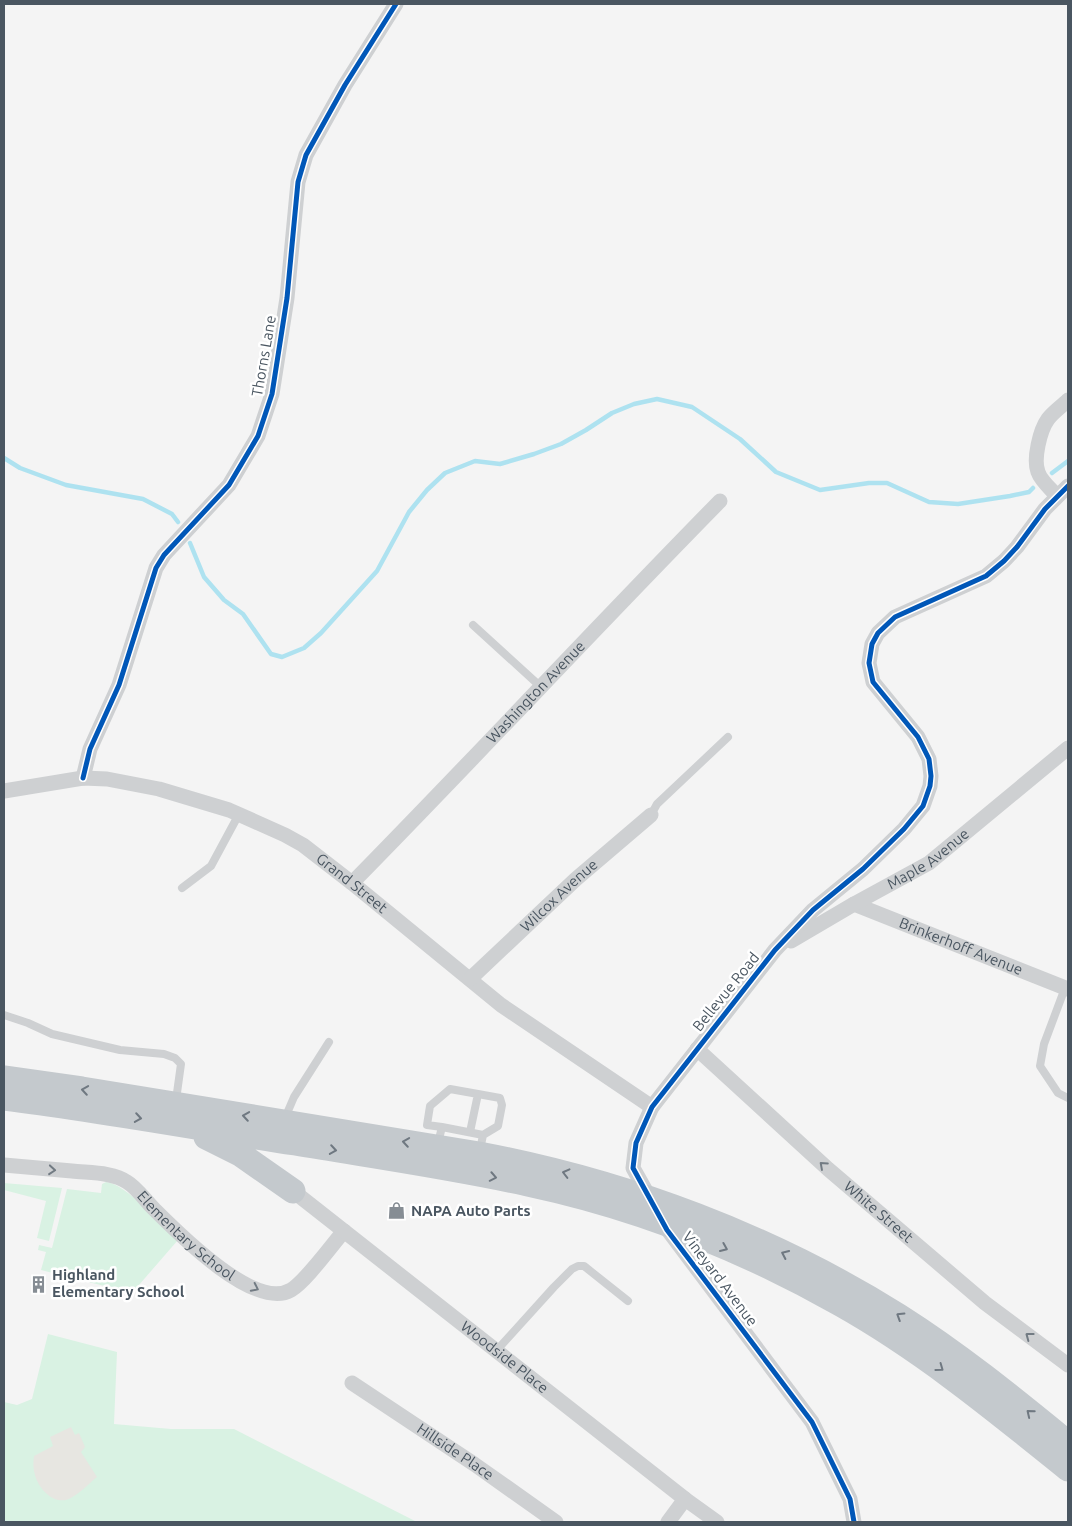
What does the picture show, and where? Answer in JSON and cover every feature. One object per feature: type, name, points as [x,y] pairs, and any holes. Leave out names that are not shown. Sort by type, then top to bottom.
[{"type":"highway","points":[[4,1078],[170,1113],[306,1145],[530,1184],[630,1212],[680,1230],[744,1256],[786,1276],[840,1304],[890,1334],[958,1381],[1068,1469]]},
{"type":"highway","points":[[4,1098],[477,1140],[534,1165],[612,1186],[726,1227],[828,1276],[936,1340],[1068,1443]]},
{"type":"highway","points":[[170,1113],[206,1136],[240,1154],[293,1191]]},
{"type":"highway","points":[[293,1191],[283,1174],[284,1165],[287,1156],[295,1149],[306,1145]]},
{"type":"street","name":"Thorns Lane","points":[[83,778],[90,749],[119,686],[156,568],[164,554],[230,484],[258,436],[272,394],[286,298],[298,182],[306,155],[345,85],[396,4]]},
{"type":"street","points":[[1063,491],[1042,480],[1036,464],[1041,433],[1048,419],[1068,400]]},
{"type":"street","name":"Bellevue Road","points":[[696,1049],[776,950],[813,910],[869,863],[904,829],[923,806],[930,786],[929,759],[918,737],[873,682],[868,663],[872,644],[878,633],[895,617],[986,576],[1017,548],[1045,509],[1063,491]]},
{"type":"street","name":"Washington Avenue","points":[[352,883],[720,501]]},
{"type":"street","name":"Maple Avenue","points":[[776,950],[929,863],[1068,748]]},
{"type":"street","name":"Grand Street","points":[[4,791],[83,778],[107,779],[159,789],[239,814],[285,835],[303,846],[352,883],[501,1005],[652,1107]]},
{"type":"street","name":"Wilcox Avenue","points":[[470,979],[576,879],[651,815]]},
{"type":"street","name":"Brinkerhoff Avenue","points":[[854,904],[1067,988]]},
{"type":"street","name":"Vineyard Avenue","points":[[696,1049],[652,1107],[636,1143],[633,1168],[667,1230],[812,1422],[850,1499],[854,1522]]},
{"type":"street","name":"White Street","points":[[696,1049],[828,1169],[962,1284],[1068,1365]]},
{"type":"street","name":"Elementary School","points":[[4,1165],[107,1174],[127,1182],[199,1251],[234,1277],[266,1293],[279,1294],[291,1290],[303,1279],[344,1231]]},
{"type":"street","name":"Woodside Place","points":[[293,1191],[685,1499],[717,1522]]},
{"type":"street","name":"Hillside Place","points":[[352,1383],[474,1464],[556,1522]]},
{"type":"street","points":[[668,1522],[685,1499]]},
{"type":"lane","points":[[472,625],[541,687]]},
{"type":"lane","points":[[651,815],[657,804],[728,737]]},
{"type":"lane","points":[[182,888],[211,866],[239,814]]},
{"type":"lane","points":[[1067,988],[1044,1044],[1040,1066],[1058,1093],[1068,1098]]},
{"type":"lane","points":[[4,1015],[52,1034],[120,1050],[164,1054],[175,1058],[180,1064],[170,1113]]},
{"type":"lane","points":[[283,1122],[294,1097],[329,1042]]},
{"type":"lane","points":[[440,1137],[427,1124],[430,1106],[450,1089],[500,1098],[502,1104],[498,1126],[477,1140]]},
{"type":"lane","points":[[477,1140],[478,1094]]},
{"type":"lane","points":[[497,1350],[554,1286],[578,1266],[584,1266],[628,1301]]},
{"type":"green space","points":[[106,1182],[114,1184],[133,1197],[178,1240],[132,1293],[41,1270],[46,1252],[38,1250],[39,1245],[52,1248],[67,1189],[101,1193],[102,1184]]},
{"type":"green space","points":[[4,1183],[62,1188],[49,1241],[37,1238],[46,1201],[4,1190]]},
{"type":"green space","points":[[48,1334],[117,1352],[114,1424],[171,1429],[234,1429],[417,1522],[4,1522],[4,1402],[17,1405],[32,1399]]},
{"type":"sand","points":[[71,1427],[75,1435],[79,1433],[85,1447],[81,1452],[97,1477],[74,1496],[66,1500],[60,1500],[50,1497],[39,1484],[34,1470],[34,1456],[53,1446],[50,1437]]},
{"type":"waterway","points":[[190,543],[204,577],[224,600],[243,614],[271,654],[282,657],[304,648],[321,633],[377,571],[409,512],[427,490],[445,473],[475,461],[500,464],[534,454],[561,444],[612,413],[634,404],[657,399],[692,407],[740,439],[776,472],[820,490],[869,483],[887,483],[929,502],[958,504],[1029,492],[1033,488]]},
{"type":"waterway","points":[[4,458],[20,468],[66,485],[143,499],[172,514],[178,522]]},
{"type":"waterway","points":[[1052,473],[1068,461]]},
{"type":"cycle path","points":[[83,778],[90,749],[119,685],[156,568],[164,555],[229,485],[258,436],[272,394],[287,298],[298,182],[306,155],[345,85],[396,4]]},
{"type":"cycle path","points":[[854,1522],[850,1499],[812,1422],[667,1230],[633,1168],[636,1143],[652,1107],[775,950],[813,910],[863,869],[904,829],[923,806],[930,786],[929,759],[918,737],[873,682],[869,663],[872,644],[878,633],[895,617],[986,576],[1017,547],[1045,509],[1068,486]]},
{"type":"place","name":"NAPA Auto Parts","points":[[397,1211]]},
{"type":"place","name":"Highland Elementary School","points":[[38,1284]]}]
